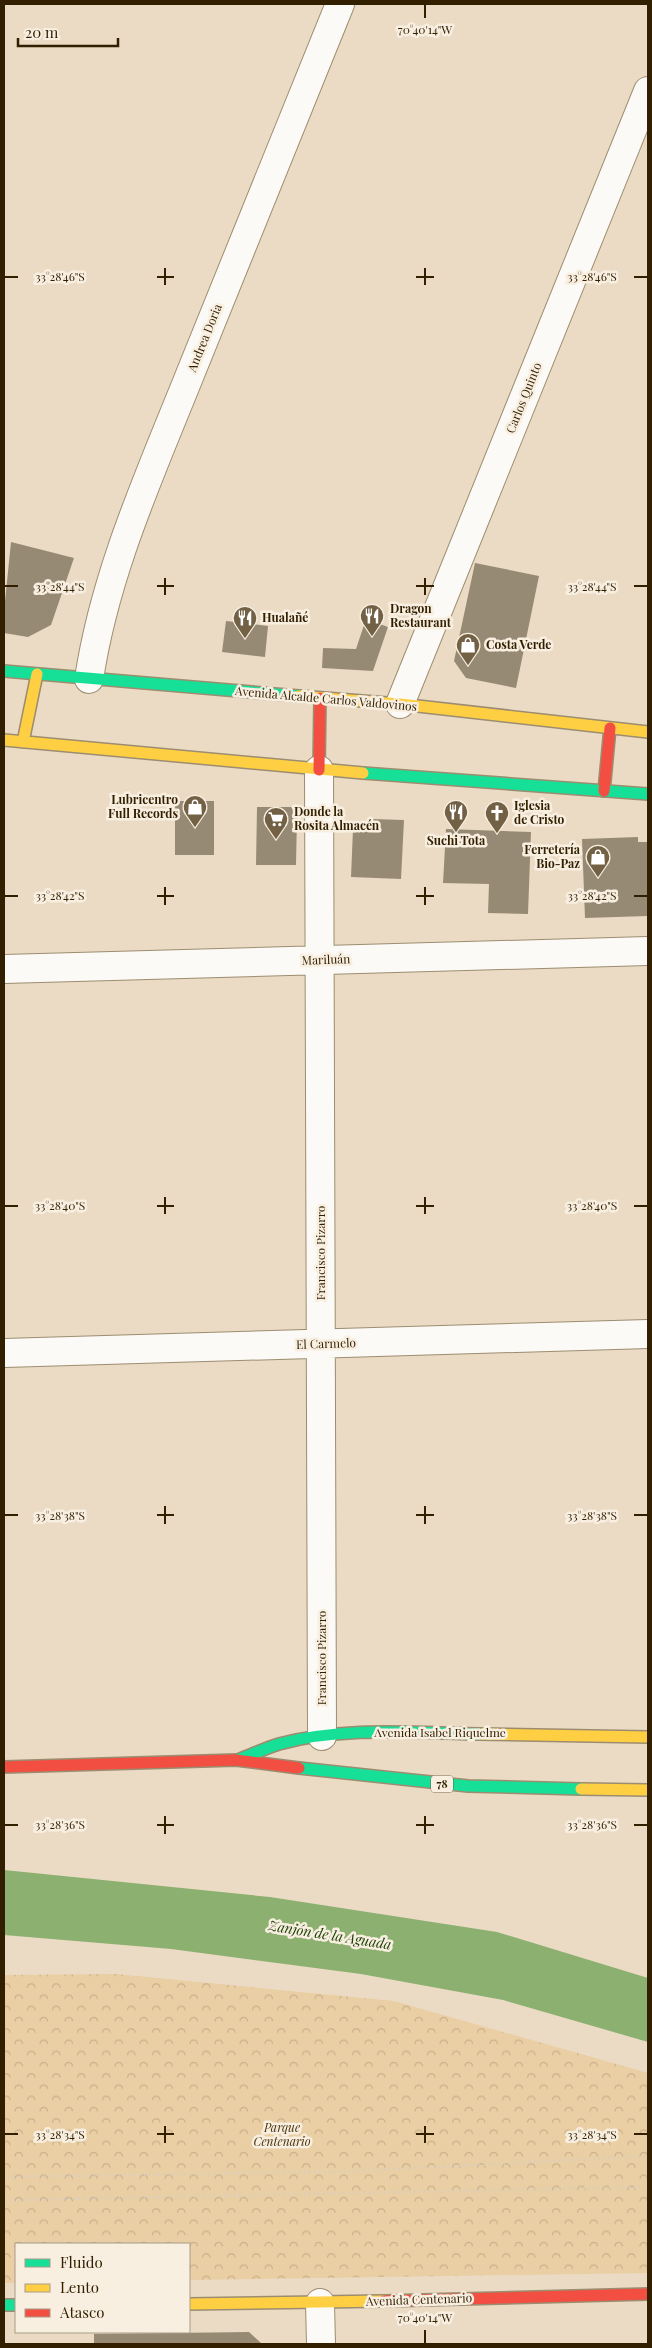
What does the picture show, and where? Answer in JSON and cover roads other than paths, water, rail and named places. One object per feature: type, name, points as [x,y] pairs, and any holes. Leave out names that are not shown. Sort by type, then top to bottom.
[{"type":"main road","name":"Avenida Alcalde Carlos Valdovinos","points":[[4,670],[89,679],[400,704],[648,732]]},
{"type":"main road","points":[[23,742],[37,674]]},
{"type":"main road","points":[[319,770],[320,698]]},
{"type":"main road","points":[[604,791],[610,728]]},
{"type":"main road","points":[[4,740],[319,770],[648,794]]},
{"type":"main road","name":"Avenida Isabel Riquelme","points":[[236,1760],[279,1744],[322,1736],[380,1732],[648,1736]]},
{"type":"main road","name":"Avenida Isabel Riquelme","points":[[4,1767],[236,1760],[348,1775],[468,1786],[648,1790]]},
{"type":"main road","name":"Avenida Centenario","points":[[190,2304],[320,2303],[648,2294]]},
{"type":"street","name":"Andrea Doria","points":[[89,679],[101,611],[112,574],[165,435],[340,4]]},
{"type":"street","name":"Carlos Quinto","points":[[400,704],[648,91]]},
{"type":"street","name":"Francisco Pizarro","points":[[319,770],[322,1736]]},
{"type":"street","name":"Mariluán","points":[[4,969],[648,950]]},
{"type":"street","name":"El Carmelo","points":[[4,1353],[648,1334]]},
{"type":"street","points":[[320,2303],[321,2344]]},
{"type":"water","name":"Zanjón de la Aguada","points":[[4,1870],[270,1897],[497,1932],[648,1978],[648,2042],[503,2000],[361,1974],[171,1949],[4,1935]]},
{"type":"place","name":"Dragon Restaurant","points":[[372,637]]},
{"type":"place","name":"Hualañé","points":[[245,639]]},
{"type":"place","name":"Costa Verde","points":[[468,666]]},
{"type":"place","name":"Lubricentro Full Records","points":[[195,828]]},
{"type":"place","name":"Suchi Tota","points":[[456,833]]},
{"type":"place","name":"Iglesia de Cristo","points":[[497,834]]},
{"type":"place","name":"Donde la Rosita Almacén","points":[[276,840]]},
{"type":"place","name":"Ferretería Bio-Paz","points":[[598,878]]},
{"type":"park label","name":"Parque Centenario","points":[[282,2135]]}]
